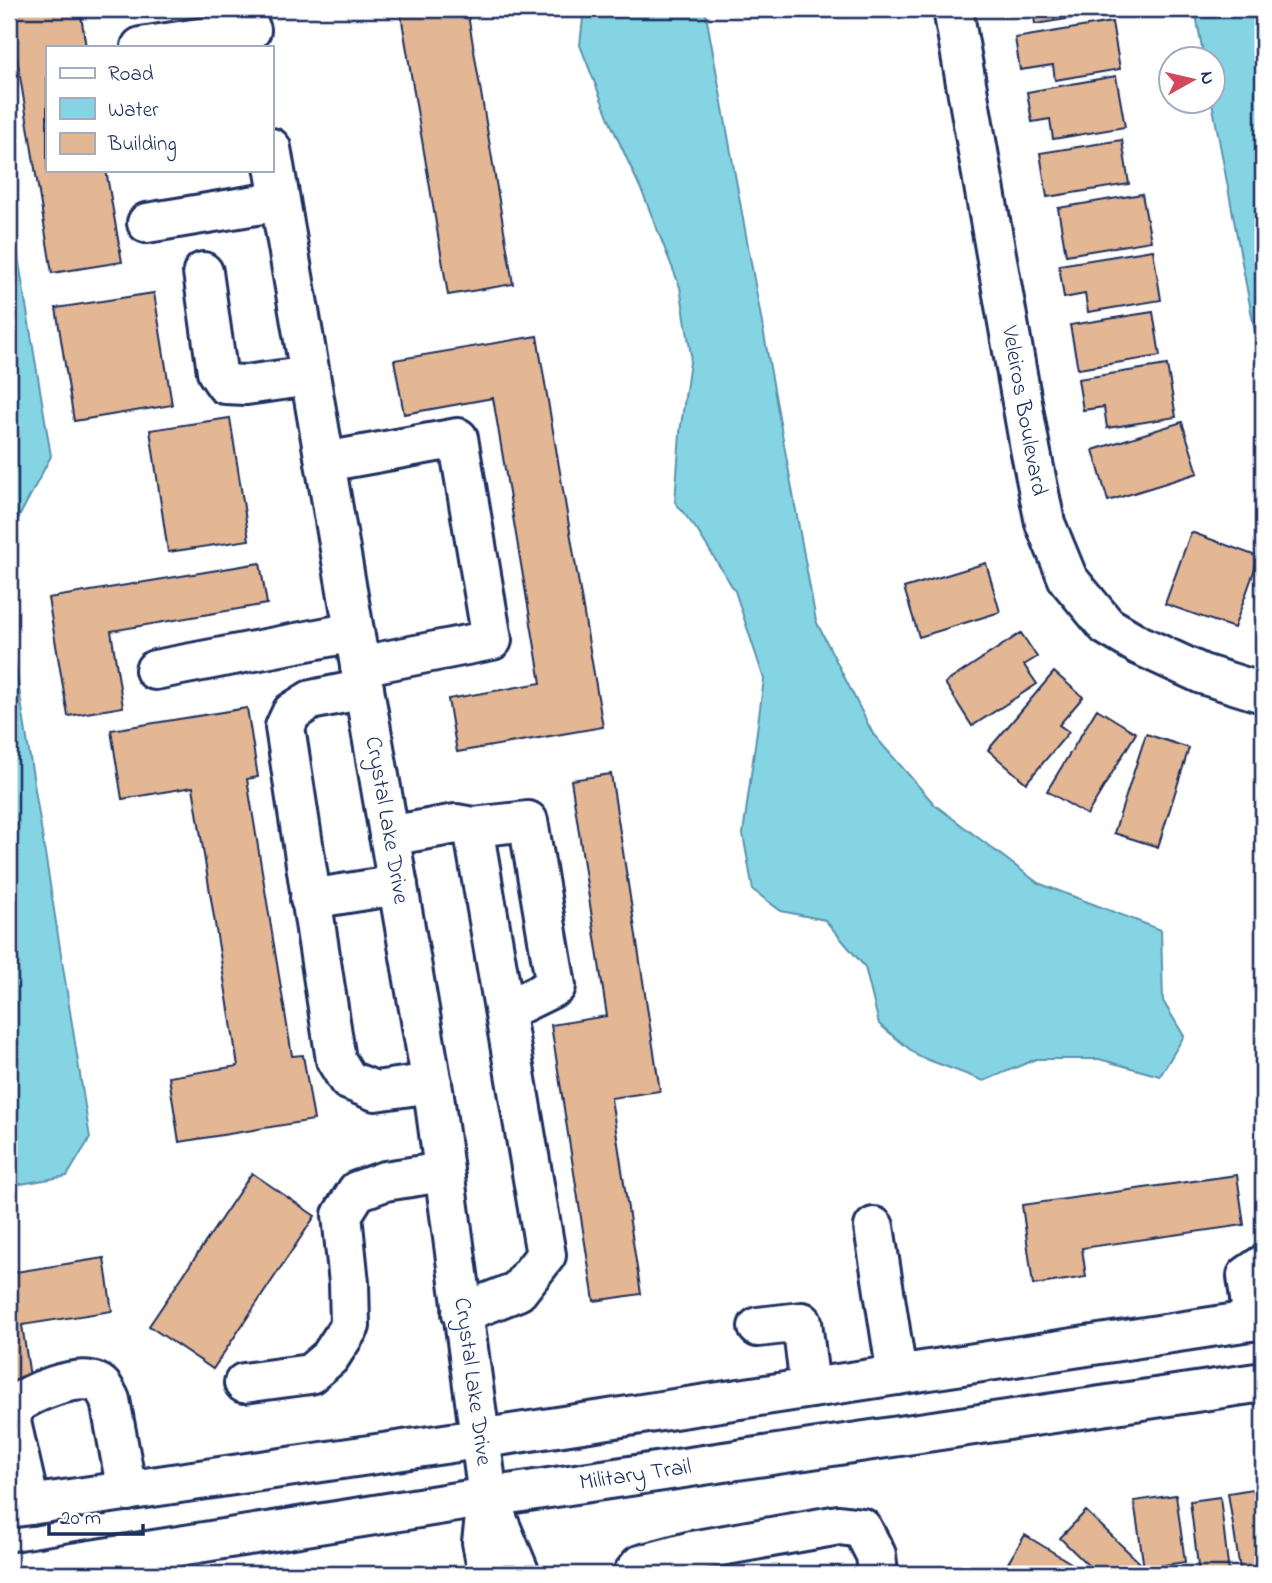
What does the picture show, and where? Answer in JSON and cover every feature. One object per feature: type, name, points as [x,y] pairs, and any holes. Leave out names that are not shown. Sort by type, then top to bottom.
[{"type":"street","name":"Veleiros Boulevard","points":[[953,9],[1045,523],[1068,579],[1107,626],[1139,645],[1202,674],[1263,693]]},
{"type":"street","points":[[147,46],[251,29]]},
{"type":"street","name":"Crystal Lake Drive","points":[[273,160],[432,1083],[478,1439],[488,1497]]},
{"type":"street","points":[[147,223],[280,201]]},
{"type":"street","points":[[203,272],[217,372],[225,384],[246,385],[310,376]]},
{"type":"street","points":[[155,670],[359,663],[492,640],[457,438],[325,462]]},
{"type":"street","points":[[359,663],[311,701],[292,712],[285,727],[336,1060],[348,1080],[375,1091],[432,1083]]},
{"type":"street","points":[[389,835],[456,824],[473,827],[528,821],[556,986],[505,1011]]},
{"type":"street","points":[[462,1313],[518,1292],[546,1255],[473,827]]},
{"type":"street","points":[[310,900],[398,885]]},
{"type":"street","points":[[244,1383],[310,1374],[330,1357],[350,1326],[342,1215],[357,1191],[385,1181],[443,1172]]},
{"type":"street","points":[[874,1227],[897,1375]]},
{"type":"street","points":[[127,1491],[110,1400],[97,1383],[86,1381],[45,1387],[26,1396],[14,1406],[11,1422],[19,1506],[127,1491],[478,1439],[1258,1320],[1247,1276],[1263,1265]]},
{"type":"street","points":[[758,1327],[802,1322],[810,1388]]},
{"type":"street","name":"Military Trail","points":[[9,1573],[488,1497],[1263,1382]]},
{"type":"street","points":[[488,1497],[482,1542],[488,1574]]},
{"type":"street","points":[[488,1497],[520,1574]]},
{"type":"street","points":[[633,1574],[640,1565],[692,1551],[839,1525],[862,1528],[876,1555],[878,1574]]},
{"type":"water","points":[[584,9],[705,9],[816,621],[873,734],[935,805],[1038,883],[1161,930],[1163,1001],[1184,1036],[1160,1076],[1099,1059],[1036,1059],[984,1081],[918,1056],[879,1024],[865,967],[825,920],[781,911],[753,890],[743,834],[764,679],[735,591],[697,530],[675,502],[680,433],[691,355],[680,287],[580,45]]},
{"type":"water","points":[[1195,9],[1263,9],[1263,375],[1215,116],[1226,116],[1226,46],[1202,46]]},
{"type":"water","points":[[9,202],[51,456],[9,536]]},
{"type":"water","points":[[9,625],[90,1138],[67,1176],[9,1186]]},
{"type":"building","points":[[9,9],[80,9],[86,46],[46,46],[46,172],[106,172],[122,262],[52,273]]},
{"type":"building","points":[[400,9],[467,9],[513,284],[448,295]]},
{"type":"building","points":[[1033,9],[1104,9],[1104,13],[1035,24]]},
{"type":"building","points":[[1112,22],[1120,69],[1055,80],[1053,65],[1020,70],[1015,38]]},
{"type":"building","points":[[1116,76],[1125,127],[1053,139],[1050,119],[1032,122],[1027,92]]},
{"type":"building","points":[[1122,140],[1129,184],[1047,197],[1040,153]]},
{"type":"building","points":[[1142,194],[1151,241],[1066,255],[1058,208]]},
{"type":"building","points":[[1153,250],[1161,300],[1088,312],[1085,294],[1064,298],[1059,265]]},
{"type":"building","points":[[154,293],[172,405],[74,421],[56,308]]},
{"type":"building","points":[[1153,312],[1160,356],[1078,369],[1070,325]]},
{"type":"building","points":[[537,336],[603,727],[457,752],[448,699],[541,683],[493,398],[404,414],[394,360]]},
{"type":"building","points":[[1167,365],[1176,417],[1107,428],[1104,407],[1083,410],[1078,379]]},
{"type":"building","points":[[230,418],[249,540],[168,552],[150,430]]},
{"type":"building","points":[[1182,422],[1198,473],[1108,501],[1093,450]]},
{"type":"building","points":[[1191,532],[1259,557],[1234,628],[1165,604]]},
{"type":"building","points":[[260,563],[267,604],[111,631],[123,707],[68,716],[48,598]]},
{"type":"building","points":[[986,563],[1000,612],[919,637],[904,588]]},
{"type":"building","points":[[1021,633],[1037,657],[1024,665],[1037,684],[972,726],[945,683]]},
{"type":"building","points":[[1054,672],[1083,697],[1059,725],[1069,732],[1026,783],[988,750]]},
{"type":"building","points":[[247,708],[258,777],[247,779],[292,1056],[303,1055],[314,1120],[179,1142],[169,1077],[238,1066],[193,787],[122,799],[111,730]]},
{"type":"building","points":[[1097,709],[1136,733],[1087,815],[1047,791]]},
{"type":"building","points":[[1146,734],[1189,748],[1158,847],[1114,833]]},
{"type":"building","points":[[611,774],[660,1091],[611,1098],[641,1294],[594,1301],[551,1025],[607,1016],[571,780]]},
{"type":"building","points":[[252,1173],[315,1216],[213,1369],[149,1326]]},
{"type":"building","points":[[1237,1175],[1244,1225],[1082,1248],[1086,1277],[1033,1285],[1022,1205]]},
{"type":"building","points":[[104,1258],[112,1311],[22,1325],[31,1383],[9,1386],[9,1273]]},
{"type":"building","points":[[1253,1489],[1256,1506],[1263,1505],[1263,1566],[1240,1570],[1228,1493]]},
{"type":"building","points":[[1176,1495],[1185,1562],[1144,1568],[1134,1501]]},
{"type":"building","points":[[1220,1497],[1229,1574],[1199,1574],[1190,1501]]},
{"type":"building","points":[[1086,1511],[1141,1564],[1130,1574],[1097,1574],[1060,1538]]},
{"type":"building","points":[[1025,1535],[1087,1573],[1015,1574],[1005,1568]]},
{"type":"building","points":[[815,1568],[815,1574],[774,1574]]}]
